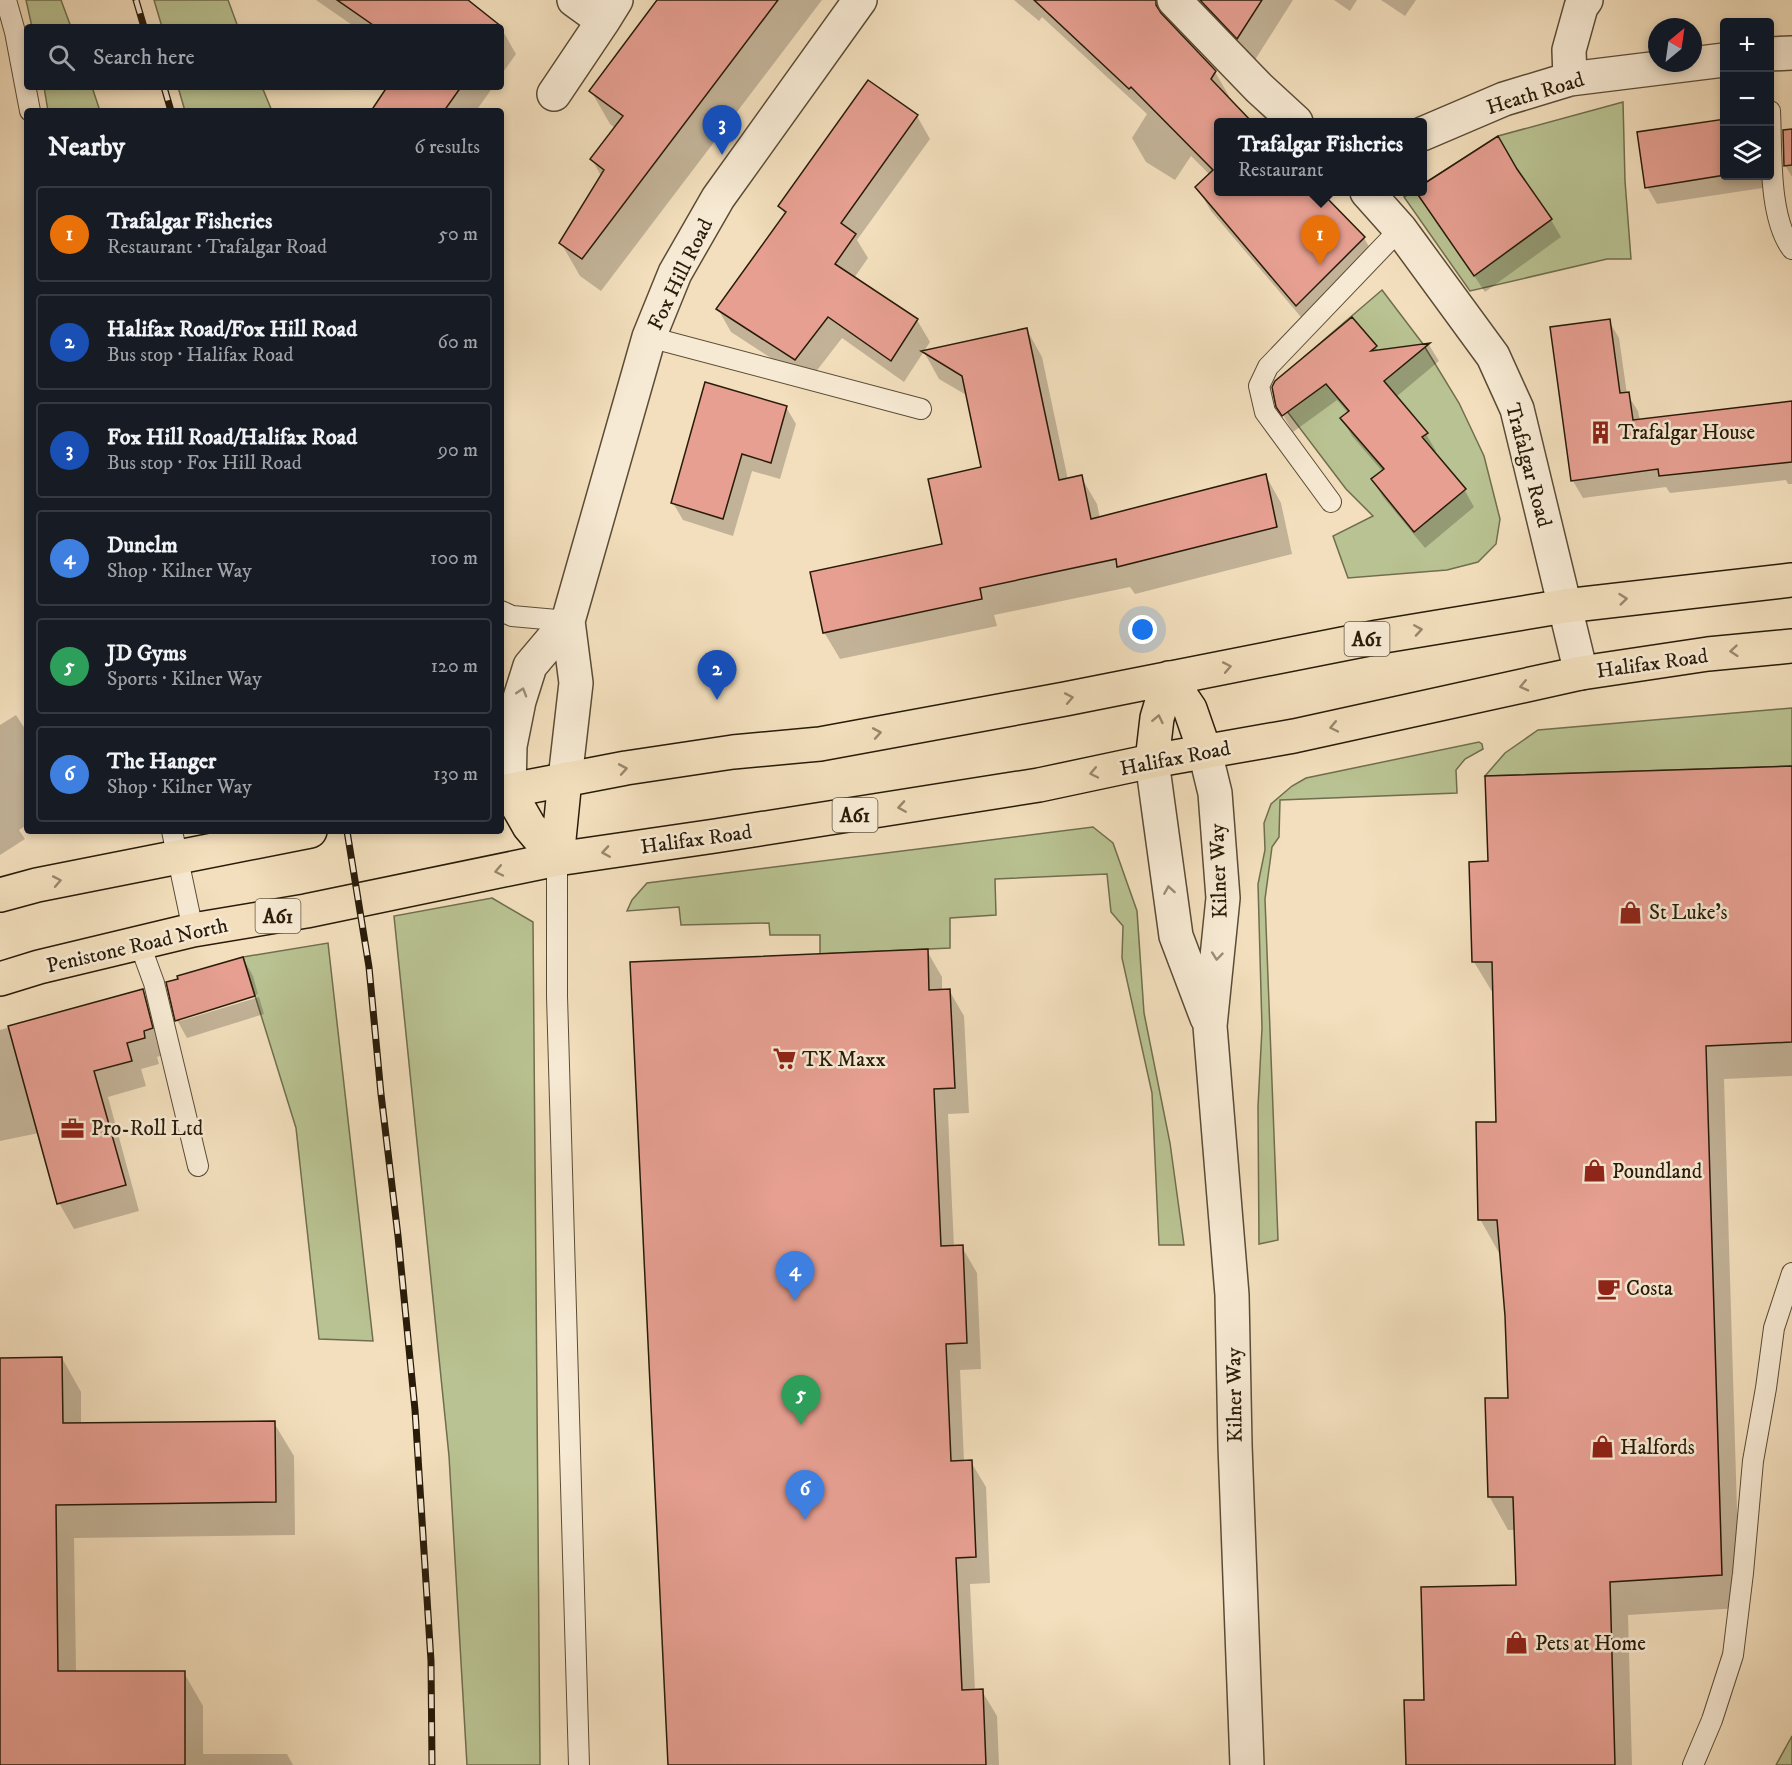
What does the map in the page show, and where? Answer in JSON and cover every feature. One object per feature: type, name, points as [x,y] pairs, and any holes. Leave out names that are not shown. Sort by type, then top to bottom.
[{"type":"highway","name":"A61","points":[[505,791],[626,768],[723,754],[820,744],[1378,637],[1565,606],[1792,580]]},
{"type":"highway","name":"Halifax Road","points":[[557,860],[1039,785],[1152,761],[1294,736],[1581,673],[1708,654],[1792,646]]},
{"type":"highway","points":[[1169,678],[1190,709],[1204,752]]},
{"type":"highway","points":[[1152,761],[1157,718],[1169,678]]},
{"type":"highway","points":[[557,860],[565,779]]},
{"type":"highway","points":[[505,791],[557,860]]},
{"type":"highway","points":[[0,896],[175,844],[279,834]]},
{"type":"highway","name":"Penistone Road North","points":[[0,979],[39,966],[193,930],[306,911],[557,860]]},
{"type":"street","points":[[554,94],[610,10],[574,0]]},
{"type":"street","name":"Fox Hill Road","points":[[565,779],[576,683],[568,621],[649,337],[675,273],[718,198],[860,0]]},
{"type":"street","points":[[1174,0],[1291,118]]},
{"type":"street","points":[[1570,79],[1569,50],[1581,7],[1586,0]]},
{"type":"street","points":[[1774,54],[1792,53]]},
{"type":"street","name":"Heath Road","points":[[1427,132],[1504,99],[1570,79],[1720,61]]},
{"type":"street","name":"Trafalgar Road","points":[[1371,196],[1400,229],[1493,356],[1517,409],[1581,673]]},
{"type":"street","name":"Fox Hill Road","points":[[505,791],[510,746],[519,700],[530,666],[568,621]]},
{"type":"street","name":"Kilner Way","points":[[1204,752],[1215,794],[1223,898],[1210,1026],[1232,1295],[1234,1445],[1246,1765]]},
{"type":"street","name":"Kilner Way","points":[[1152,761],[1176,936],[1210,1026]]},
{"type":"lane","points":[[6,0],[24,79]]},
{"type":"lane","points":[[26,90],[29,108]]},
{"type":"lane","points":[[1771,126],[1774,200],[1786,241],[1792,249]]},
{"type":"lane","points":[[1331,502],[1265,412],[1258,386],[1268,367],[1400,229]]},
{"type":"lane","points":[[649,337],[921,409]]},
{"type":"lane","points":[[504,612],[512,616],[568,621]]},
{"type":"lane","points":[[175,844],[193,930]]},
{"type":"lane","points":[[557,860],[557,996],[579,1765]]},
{"type":"lane","points":[[139,942],[154,983],[198,1167]]},
{"type":"lane","points":[[1693,1765],[1712,1720],[1734,1655],[1753,1461],[1774,1328],[1792,1273]]},
{"type":"green space","points":[[26,0],[61,0],[70,24],[31,24]]},
{"type":"green space","points":[[154,0],[228,0],[237,24],[161,24]]},
{"type":"green space","points":[[44,90],[93,90],[99,108],[48,108]]},
{"type":"green space","points":[[179,90],[263,90],[271,108],[184,108]]},
{"type":"green space","points":[[1623,102],[1625,181],[1631,259],[1607,259],[1470,291],[1404,197],[1427,196],[1427,182],[1498,136]]},
{"type":"green space","points":[[1382,290],[1423,344],[1459,403],[1484,456],[1500,519],[1496,544],[1478,562],[1447,570],[1348,578],[1333,536],[1373,516],[1346,489],[1280,402],[1304,357]]},
{"type":"green space","points":[[1792,708],[1792,766],[1485,776],[1505,753],[1538,730]]},
{"type":"green space","points":[[1479,742],[1483,749],[1465,759],[1456,770],[1457,793],[1280,800],[1279,837],[1272,847],[1265,899],[1278,1240],[1259,1244],[1258,1107],[1262,1028],[1258,884],[1265,850],[1264,823],[1271,804],[1292,786],[1306,778]]},
{"type":"green space","points":[[1093,827],[1113,843],[1137,911],[1144,1013],[1170,1143],[1184,1245],[1159,1245],[1152,1093],[1122,958],[1123,926],[1111,912],[1107,874],[995,879],[996,915],[950,918],[950,948],[820,954],[820,935],[770,935],[769,923],[681,925],[679,907],[627,911],[632,900],[647,883]]},
{"type":"green space","points":[[492,898],[533,922],[540,1765],[467,1765],[449,1456],[394,916]]},
{"type":"green space","points":[[328,943],[373,1341],[319,1339],[296,1128],[243,957]]},
{"type":"green space","points":[[1792,1736],[1792,1765],[1776,1765]]},
{"type":"building","points":[[337,0],[468,0],[498,24],[372,24]]},
{"type":"building","points":[[657,0],[778,0],[582,259],[559,243],[604,170],[590,159],[623,116],[589,91]]},
{"type":"building","points":[[1034,0],[1156,0],[1161,13],[1216,71],[1211,79],[1248,118],[1214,118],[1214,196],[1325,196],[1365,237],[1296,306],[1195,187],[1213,170],[1131,87],[1129,89]]},
{"type":"building","points":[[1200,0],[1262,0],[1237,39]]},
{"type":"building","points":[[868,80],[918,115],[841,223],[856,234],[835,264],[918,319],[891,361],[828,317],[795,360],[716,309],[786,212],[778,206]]},
{"type":"building","points":[[385,90],[459,90],[446,108],[373,108]]},
{"type":"building","points":[[1720,120],[1720,176],[1645,188],[1637,132]]},
{"type":"building","points":[[1792,129],[1792,165],[1784,166],[1783,130]]},
{"type":"building","points":[[1498,136],[1517,169],[1552,219],[1474,276],[1419,196],[1427,196],[1427,182]]},
{"type":"building","points":[[1352,317],[1377,346],[1371,351],[1430,343],[1384,381],[1428,433],[1422,437],[1466,489],[1414,532],[1371,479],[1384,469],[1340,418],[1349,411],[1326,384],[1282,416],[1276,407],[1272,387],[1275,381]]},
{"type":"building","points":[[1610,319],[1620,393],[1629,392],[1633,420],[1792,401],[1792,462],[1659,476],[1658,469],[1571,481],[1550,327]]},
{"type":"building","points":[[1027,328],[1059,480],[1082,475],[1091,519],[1266,474],[1277,527],[1117,567],[1116,559],[980,588],[982,599],[823,633],[810,572],[942,544],[928,479],[981,467],[962,376],[921,351]]},
{"type":"building","points":[[705,382],[787,406],[771,463],[742,454],[723,519],[671,503]]},
{"type":"building","points":[[1792,766],[1792,1042],[1706,1046],[1722,1575],[1610,1582],[1615,1765],[1406,1765],[1404,1700],[1424,1700],[1421,1587],[1516,1585],[1513,1497],[1488,1497],[1485,1398],[1508,1398],[1505,1316],[1497,1220],[1478,1220],[1476,1122],[1496,1122],[1492,962],[1472,962],[1469,862],[1488,861],[1485,776]]},
{"type":"building","points":[[928,949],[929,990],[950,989],[955,1088],[934,1089],[941,1246],[963,1245],[967,1343],[946,1344],[951,1461],[972,1460],[976,1557],[956,1558],[962,1690],[983,1689],[986,1765],[668,1765],[630,962]]},
{"type":"building","points":[[243,957],[255,996],[175,1021],[166,982],[178,979],[177,976]]},
{"type":"building","name":"Pro-Roll Ltd","points":[[143,989],[153,1028],[144,1031],[145,1038],[127,1043],[132,1061],[94,1071],[126,1185],[57,1204],[8,1026]]},
{"type":"building","points":[[62,1357],[63,1423],[275,1421],[276,1502],[56,1505],[58,1671],[185,1671],[185,1765],[0,1765],[0,1358]]},
{"type":"railway","points":[[136,0],[143,24]]},
{"type":"railway","points":[[165,90],[170,108]]},
{"type":"railway","points":[[347,834],[369,967],[415,1410],[431,1661],[432,1765]]},
{"type":"place","name":"Fox Hill Road/Halifax Road","points":[[722,155]]},
{"type":"place","name":"Trafalgar Fisheries","points":[[1320,265]]},
{"type":"place","name":"Trafalgar House","points":[[1600,432]]},
{"type":"place","name":"Halifax Road/Fox Hill Road","points":[[717,700]]},
{"type":"place","name":"St Luke's","points":[[1631,912]]},
{"type":"place","name":"TK Maxx","points":[[784,1059]]},
{"type":"place","name":"Pro-Roll Ltd","points":[[73,1128]]},
{"type":"place","name":"Poundland","points":[[1594,1171]]},
{"type":"place","name":"Costa","points":[[1608,1288]]},
{"type":"place","name":"Dunelm","points":[[795,1301]]},
{"type":"place","name":"JD Gyms","points":[[801,1425]]},
{"type":"place","name":"Halfords","points":[[1602,1447]]},
{"type":"place","name":"The Hanger","points":[[805,1520]]},
{"type":"place","name":"Pets at Home","points":[[1517,1643]]}]
